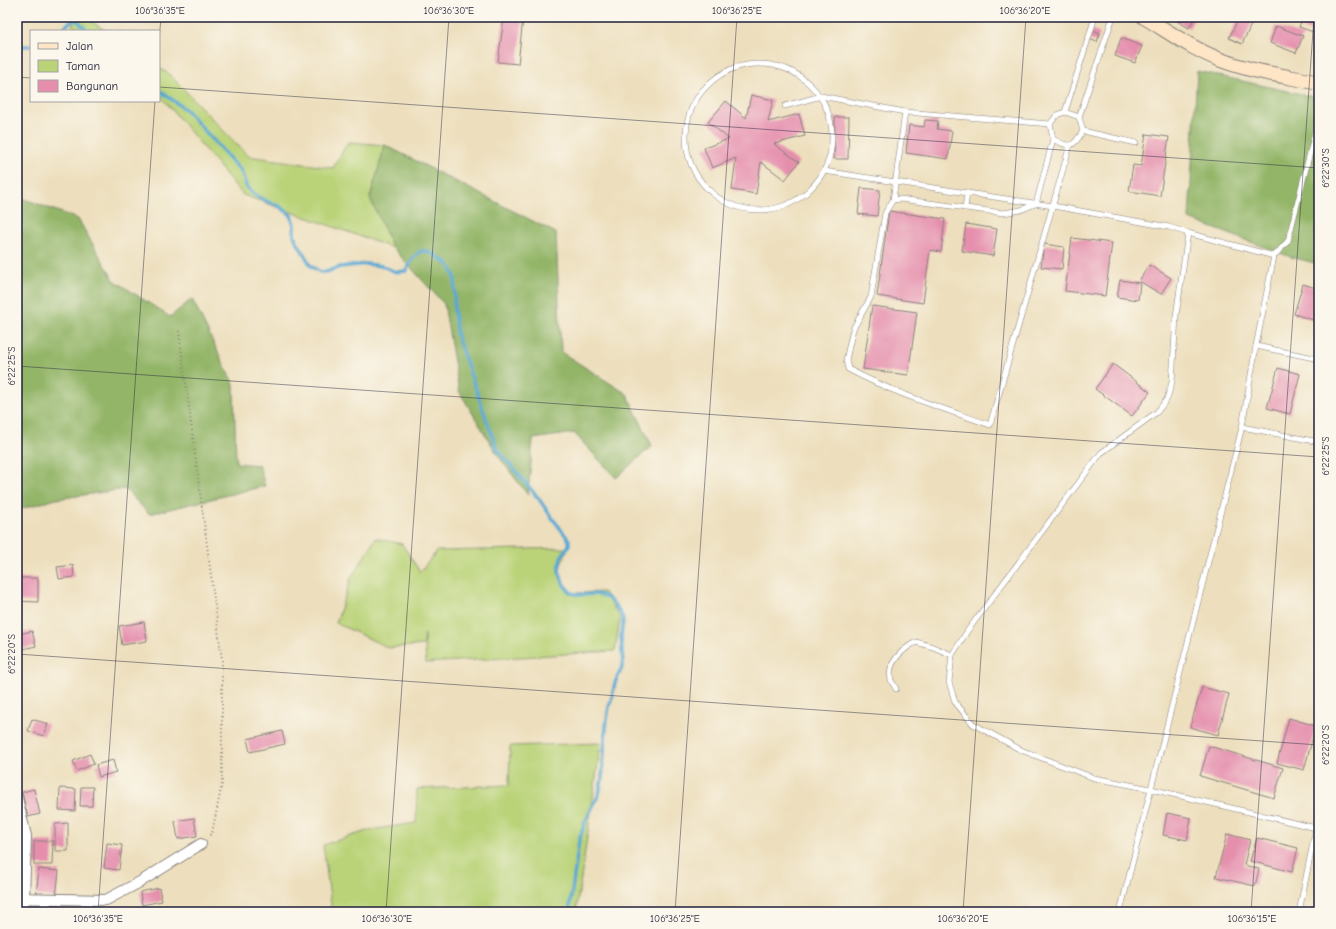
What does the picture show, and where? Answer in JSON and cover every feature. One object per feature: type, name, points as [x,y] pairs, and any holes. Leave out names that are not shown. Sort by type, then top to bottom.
[{"type":"street","points":[[1144,17],[1200,51],[1220,60],[1245,68],[1319,83]]},
{"type":"street","points":[[17,798],[26,836],[21,898],[22,912]]},
{"type":"street","points":[[21,898],[106,900],[140,882],[201,844]]},
{"type":"street","points":[[45,899],[47,912]]},
{"type":"lane","points":[[1065,112],[1095,17]]},
{"type":"lane","points":[[1053,140],[1064,145],[1070,145],[1076,143],[1083,131],[1079,117],[1113,17]]},
{"type":"lane","points":[[756,64],[786,69],[800,76],[821,96],[827,104],[833,134],[831,153],[824,171],[805,194],[778,208],[747,210],[732,205],[706,189],[689,163],[686,148],[687,117],[702,90],[726,71],[756,64]]},
{"type":"lane","points":[[785,106],[821,96],[905,112],[1050,124]]},
{"type":"lane","points":[[905,112],[893,200],[885,213],[871,297],[853,330],[846,360],[848,369],[865,378],[909,396],[990,424],[1070,145]]},
{"type":"lane","points":[[1036,204],[1053,140],[1050,124],[1057,115],[1065,112],[1079,117]]},
{"type":"lane","points":[[1120,912],[1242,427],[1274,256],[1288,241],[1316,128],[1319,126]]},
{"type":"lane","points":[[1083,131],[1136,143]]},
{"type":"lane","points":[[824,171],[1053,206],[1169,227],[1274,256]]},
{"type":"lane","points":[[964,208],[967,193]]},
{"type":"lane","points":[[893,200],[900,199],[1003,213],[1021,210],[1036,204]]},
{"type":"lane","points":[[1188,233],[1176,316],[1172,382],[1167,399],[1157,412],[1101,453],[968,630],[952,655],[949,682],[955,702],[973,724],[1021,750],[1094,778],[1151,789],[1316,828]]},
{"type":"lane","points":[[1256,346],[1319,359]]},
{"type":"lane","points":[[1242,427],[1319,442]]},
{"type":"lane","points":[[896,689],[891,680],[891,668],[896,658],[906,647],[916,642],[933,646],[952,655]]},
{"type":"lane","points":[[1300,912],[1319,813]]},
{"type":"path","points":[[179,331],[222,660],[222,784],[212,833],[201,844]]},
{"type":"green space","points":[[77,17],[85,17],[104,30],[79,30],[72,25]]},
{"type":"green space","points":[[160,69],[169,74],[248,156],[333,168],[348,142],[385,145],[370,198],[393,248],[243,195],[160,95]]},
{"type":"green space","points":[[1197,71],[1319,98],[1319,264],[1291,257],[1189,219]]},
{"type":"green space","points":[[385,145],[556,233],[561,352],[627,394],[652,446],[616,478],[574,433],[533,439],[528,495],[499,457],[459,391],[444,304],[393,248],[370,198]]},
{"type":"green space","points":[[17,196],[78,219],[114,280],[170,317],[192,299],[234,385],[236,463],[259,465],[265,486],[149,514],[125,489],[56,499],[17,510]]},
{"type":"green space","points":[[376,538],[402,544],[420,572],[437,551],[568,548],[558,572],[570,593],[604,592],[620,618],[615,651],[426,663],[424,634],[424,645],[389,648],[336,623],[351,578]]},
{"type":"green space","points":[[601,743],[576,912],[332,912],[323,845],[370,830],[416,823],[417,789],[509,785],[510,746]]},
{"type":"building","points":[[504,17],[523,18],[518,64],[498,62]]},
{"type":"building","points":[[1175,17],[1195,17],[1189,28],[1174,19]]},
{"type":"building","points":[[1239,17],[1253,21],[1242,44],[1229,38]]},
{"type":"building","points":[[1303,17],[1319,17],[1319,34],[1299,27]]},
{"type":"building","points":[[1276,26],[1303,36],[1296,53],[1270,43]]},
{"type":"building","points":[[1093,30],[1100,33],[1097,42],[1089,39]]},
{"type":"building","points":[[1121,38],[1142,46],[1135,63],[1115,56]]},
{"type":"building","points":[[751,95],[773,100],[768,122],[799,114],[805,136],[774,144],[799,162],[785,180],[761,162],[756,194],[732,190],[736,158],[712,168],[704,148],[729,139],[708,122],[726,101],[746,118]]},
{"type":"building","points":[[835,117],[849,117],[848,159],[834,159]]},
{"type":"building","points":[[925,120],[938,121],[937,129],[952,131],[948,159],[906,153],[909,125],[924,127]]},
{"type":"building","points":[[1146,134],[1169,137],[1160,196],[1129,191],[1133,165],[1141,166]]},
{"type":"building","points":[[861,188],[880,190],[877,216],[858,214]]},
{"type":"building","points":[[889,211],[945,219],[941,252],[930,250],[923,303],[877,296]]},
{"type":"building","points":[[966,224],[997,229],[993,256],[962,251]]},
{"type":"building","points":[[1072,238],[1112,243],[1105,296],[1065,291]]},
{"type":"building","points":[[1044,244],[1064,247],[1062,269],[1041,267]]},
{"type":"building","points":[[1149,265],[1171,278],[1161,294],[1139,281]]},
{"type":"building","points":[[1120,280],[1140,283],[1138,300],[1117,297]]},
{"type":"building","points":[[1303,284],[1319,289],[1319,322],[1294,314]]},
{"type":"building","points":[[872,306],[917,312],[908,375],[863,369]]},
{"type":"building","points":[[1113,364],[1150,392],[1132,416],[1095,389]]},
{"type":"building","points":[[1278,368],[1300,374],[1290,414],[1267,408]]},
{"type":"building","points":[[73,565],[74,577],[59,579],[57,567]]},
{"type":"building","points":[[17,578],[38,578],[38,602],[17,601]]},
{"type":"building","points":[[144,622],[147,641],[122,645],[119,626]]},
{"type":"building","points":[[32,631],[36,646],[23,649],[19,634]]},
{"type":"building","points":[[1202,687],[1229,694],[1218,735],[1190,727]]},
{"type":"building","points":[[1289,718],[1316,726],[1304,770],[1277,763]]},
{"type":"building","points":[[32,719],[48,724],[44,736],[28,731]]},
{"type":"building","points":[[282,731],[285,744],[250,752],[247,739]]},
{"type":"building","points":[[1209,746],[1283,768],[1274,798],[1200,776]]},
{"type":"building","points":[[90,754],[94,764],[77,771],[73,761]]},
{"type":"building","points":[[113,760],[116,772],[99,777],[96,765]]},
{"type":"building","points":[[81,787],[93,787],[92,806],[80,806]]},
{"type":"building","points":[[60,788],[76,789],[75,811],[59,810]]},
{"type":"building","points":[[34,789],[40,814],[28,817],[22,792]]},
{"type":"building","points":[[1167,813],[1191,818],[1187,840],[1163,835]]},
{"type":"building","points":[[194,818],[197,836],[178,839],[175,821]]},
{"type":"building","points":[[68,823],[68,851],[55,851],[55,824]]},
{"type":"building","points":[[1227,834],[1250,840],[1244,865],[1259,869],[1255,886],[1216,877]]},
{"type":"building","points":[[1257,838],[1298,848],[1292,872],[1250,861]]},
{"type":"building","points":[[34,841],[53,841],[52,865],[34,865]]},
{"type":"building","points":[[107,843],[122,845],[119,870],[104,868]]},
{"type":"building","points":[[39,869],[59,871],[56,898],[36,895]]},
{"type":"building","points":[[159,888],[162,901],[142,905],[140,892]]},
{"type":"waterway","points":[[61,30],[70,22],[75,20],[87,30]]},
{"type":"waterway","points":[[17,46],[30,46]]},
{"type":"waterway","points":[[160,91],[186,110],[241,171],[247,188],[255,195],[279,206],[291,215],[296,240],[311,266],[320,272],[326,272],[340,267],[367,264],[382,266],[396,272],[406,271],[413,258],[421,251],[426,251],[435,255],[448,264],[451,268],[455,278],[454,310],[457,336],[497,449],[539,499],[569,540],[569,545],[561,557],[560,562],[559,571],[564,585],[571,593],[581,595],[597,594],[606,597],[614,604],[622,616],[623,621],[621,637],[623,665],[615,683],[609,706],[602,779],[599,794],[585,822],[579,841],[569,912]]}]
